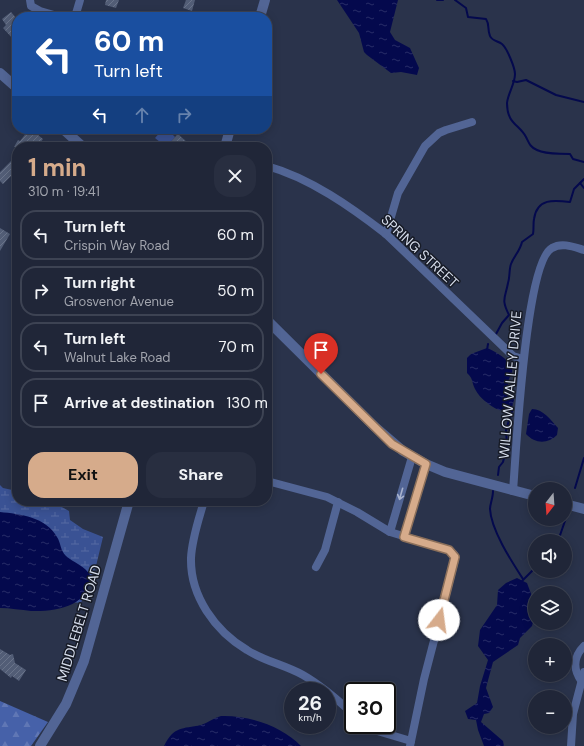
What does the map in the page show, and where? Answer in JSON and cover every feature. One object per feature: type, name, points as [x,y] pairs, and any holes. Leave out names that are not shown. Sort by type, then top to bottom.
[{"type":"street","points":[[30,0],[31,6],[44,12]]},
{"type":"street","points":[[76,12],[80,0]]},
{"type":"street","points":[[261,12],[265,0]]},
{"type":"street","points":[[0,73],[12,84]]},
{"type":"street","points":[[386,234],[398,193],[425,146],[442,131],[472,122]]},
{"type":"street","points":[[68,134],[77,142]]},
{"type":"street","name":"SPRING STREET","points":[[272,167],[281,170],[330,195],[386,234],[513,356],[523,359]]},
{"type":"street","name":"WILLOW VALLEY DRIVE","points":[[513,491],[523,359],[531,305],[543,258],[550,248],[561,245],[584,250]]},
{"type":"street","points":[[272,325],[392,444],[412,457],[445,472],[528,494]]},
{"type":"street","points":[[390,532],[412,457]]},
{"type":"street","points":[[404,537],[426,464]]},
{"type":"street","points":[[272,482],[338,502],[390,532],[449,550],[455,557],[424,680],[411,744],[385,734]]},
{"type":"street","points":[[316,567],[325,550],[338,502]]},
{"type":"street","name":"MIDDLEBELT ROAD","points":[[40,746],[66,704],[84,661],[128,506]]},
{"type":"street","points":[[203,506],[195,533],[192,552],[193,582],[206,609],[219,629],[246,650],[301,674],[330,692],[344,705]]},
{"type":"street","points":[[572,506],[584,509]]},
{"type":"street","points":[[582,682],[577,675],[575,668],[578,654],[584,646]]},
{"type":"street","points":[[571,746],[573,714],[584,672]]},
{"type":"green space","points":[[159,134],[172,134],[175,137],[170,142],[160,142],[155,138]]},
{"type":"green space","points":[[0,485],[3,488],[12,490],[12,506],[60,506],[69,511],[70,520],[83,529],[103,537],[96,566],[81,603],[0,595]]},
{"type":"green space","points":[[0,701],[48,722],[31,746],[0,746]]},
{"type":"water","points":[[337,0],[398,0],[390,32],[395,40],[410,48],[419,68],[417,75],[401,72],[391,73],[367,55],[364,52],[359,33]]},
{"type":"water","points":[[487,348],[503,357],[512,368],[508,384],[514,400],[512,407],[503,411],[491,406],[483,400],[475,389],[471,377],[467,373],[467,358],[471,354]]},
{"type":"water","points":[[532,409],[540,411],[550,418],[558,428],[557,435],[550,440],[542,442],[533,440],[526,434],[529,414]]},
{"type":"water","points":[[0,512],[32,518],[46,525],[52,530],[58,539],[64,554],[86,570],[90,575],[89,585],[85,594],[70,605],[51,610],[31,611],[0,608]]},
{"type":"water","points":[[517,578],[527,583],[528,630],[520,638],[518,645],[493,662],[486,688],[493,707],[489,713],[484,714],[481,722],[503,741],[504,746],[484,746],[476,720],[468,719],[465,711],[477,703],[480,686],[488,660],[478,646],[480,630],[497,605],[498,590],[506,583]]},
{"type":"water","points":[[221,716],[242,717],[264,723],[284,733],[301,746],[164,746],[171,735],[175,732],[184,728],[201,725]]},
{"type":"building","points":[[106,0],[119,0],[116,8],[105,5]]},
{"type":"building","points":[[186,0],[195,0],[192,11],[183,8]]},
{"type":"building","points":[[11,12],[12,13],[12,38],[3,28],[6,25],[2,19]]},
{"type":"building","points":[[25,134],[37,134],[43,139],[41,142],[17,142],[18,140],[20,141]]},
{"type":"building","points":[[178,134],[187,142],[171,142]]},
{"type":"building","points":[[12,160],[12,175],[3,184],[0,181],[0,172]]},
{"type":"building","points":[[0,228],[10,234],[0,251]]},
{"type":"building","points":[[0,649],[10,655],[13,654],[15,663],[26,670],[19,681],[12,676],[11,678],[0,669]]},
{"type":"waterway","points":[[437,0],[443,0]]},
{"type":"waterway","points":[[455,0],[466,8],[468,17],[486,19],[491,38],[504,46],[514,67],[515,74],[507,103],[509,115],[511,120],[526,137],[530,145],[533,148],[545,153],[570,154],[573,159],[584,162]]},
{"type":"waterway","points":[[513,81],[517,82],[526,80],[556,95],[584,102]]},
{"type":"waterway","points":[[496,334],[502,323],[509,315],[504,299],[509,281],[511,264],[522,242],[533,234],[536,212],[542,204],[547,202],[570,202],[574,189],[584,179]]},
{"type":"waterway","points":[[580,183],[584,188]]},
{"type":"waterway","points":[[487,350],[488,344]]},
{"type":"waterway","points":[[498,475],[499,467],[503,462],[507,445],[506,430],[512,411],[511,405]]},
{"type":"waterway","points":[[575,488],[584,458]]},
{"type":"waterway","points":[[493,491],[490,509],[494,526],[503,546],[523,579]]},
{"type":"waterway","points":[[560,534],[563,526]]},
{"type":"waterway","points":[[522,581],[528,575]]},
{"type":"route","points":[[321,374],[392,444],[426,464],[404,537],[449,550],[454,554],[455,560],[439,620]]}]
